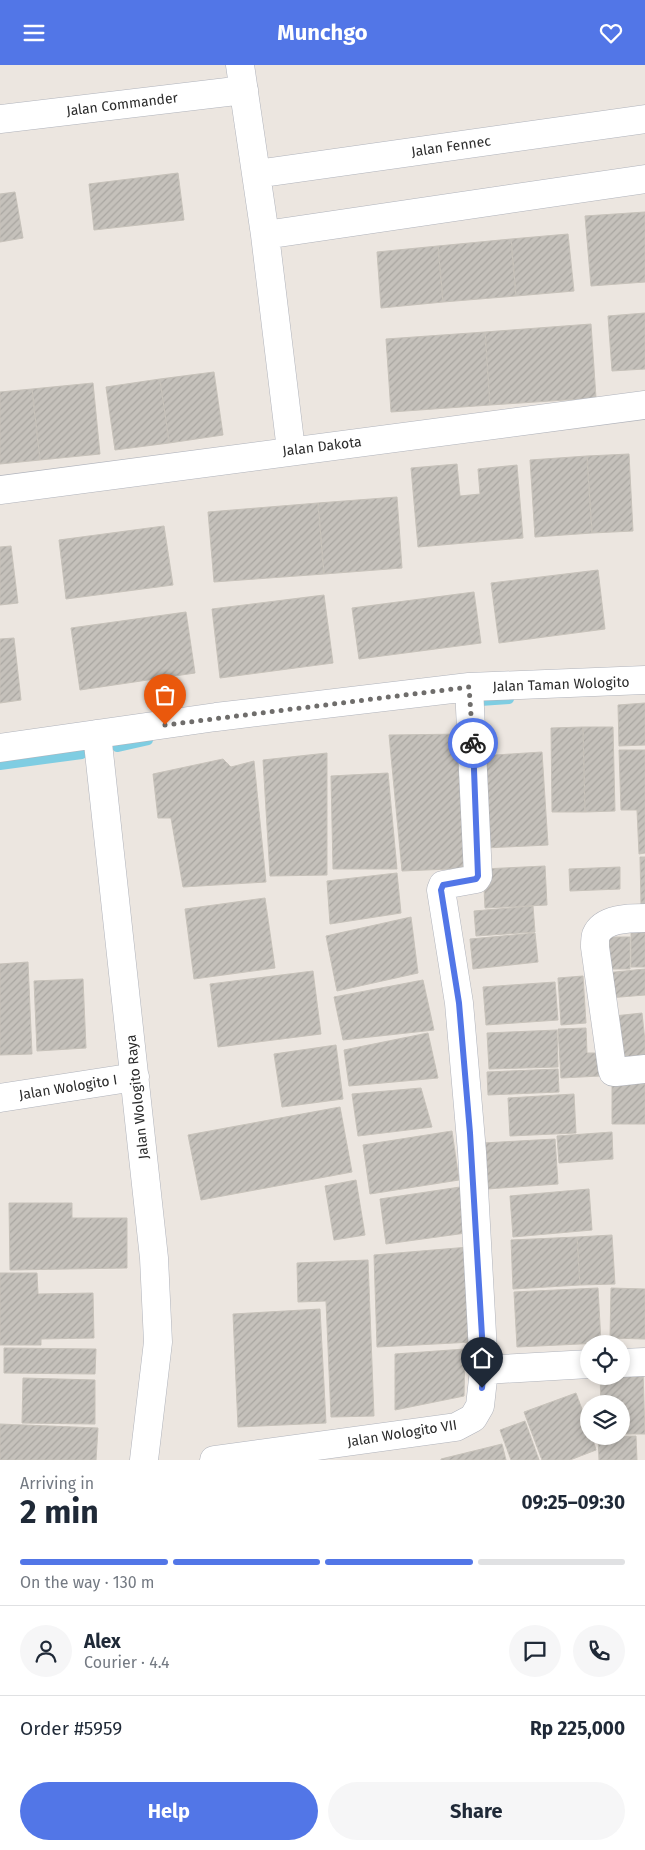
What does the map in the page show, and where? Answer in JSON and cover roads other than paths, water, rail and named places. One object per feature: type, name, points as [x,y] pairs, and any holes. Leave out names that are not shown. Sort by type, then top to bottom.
[{"type":"street","name":"Jalan Commander","points":[[0,119],[242,77]]},
{"type":"street","points":[[242,77],[265,235],[291,451]]},
{"type":"street","name":"Jalan Fennec","points":[[256,173],[645,119]]},
{"type":"street","points":[[265,235],[645,179]]},
{"type":"street","name":"Jalan Dakota","points":[[0,490],[645,405]]},
{"type":"street","name":"Jalan Taman Wologito","points":[[0,747],[216,717],[469,687],[645,680]]},
{"type":"street","name":"Jalan Wologito VII","points":[[214,1460],[456,1427],[473,1418],[480,1406],[484,1370],[470,1132],[459,1003],[442,886],[476,879],[478,876],[469,687]]},
{"type":"street","name":"Jalan Wologito Raya","points":[[97,734],[154,1258],[158,1342],[144,1460]]},
{"type":"street","points":[[645,918],[620,919],[605,925],[596,934],[595,947],[613,1072],[645,1069]]},
{"type":"street","name":"Jalan Wologito I","points":[[0,1098],[135,1077]]},
{"type":"street","points":[[630,1363],[645,1362]]},
{"type":"street","points":[[484,1370],[580,1365]]},
{"type":"waterway","points":[[480,701],[509,699]]},
{"type":"waterway","points":[[117,747],[148,740]]},
{"type":"waterway","points":[[0,765],[82,754]]}]
